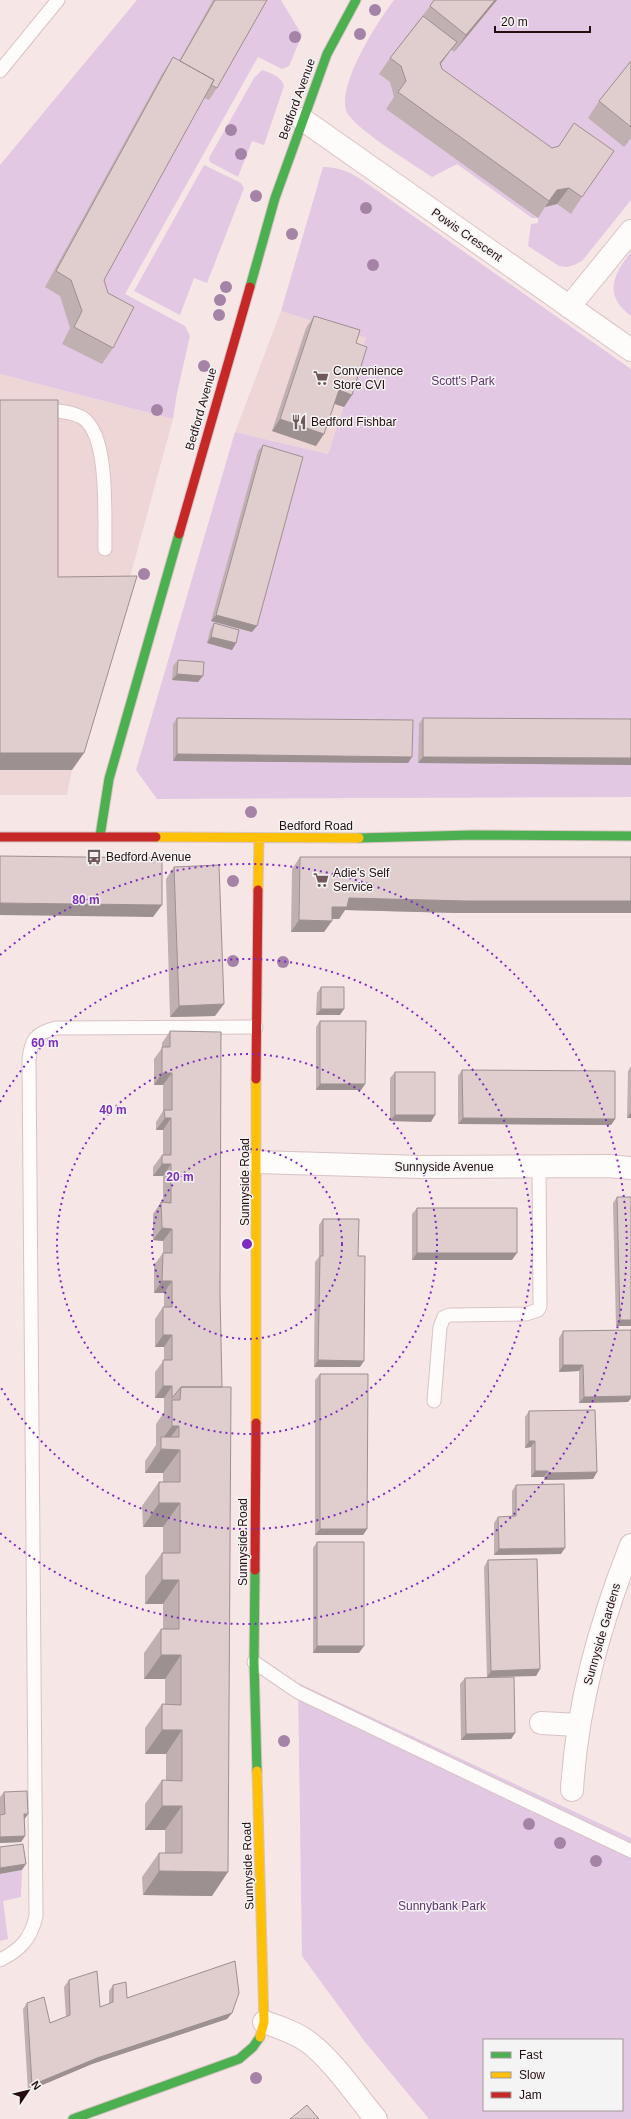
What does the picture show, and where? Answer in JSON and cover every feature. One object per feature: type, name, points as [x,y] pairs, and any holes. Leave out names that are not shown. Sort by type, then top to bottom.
[{"type":"street","name":"Bedford Avenue","points":[[100,836],[108,786],[123,726],[246,294],[275,198],[302,119],[327,54],[356,0]]},
{"type":"street","name":"Powis Crescent","points":[[302,119],[631,350]]},
{"type":"street","points":[[569,307],[631,231]]},
{"type":"street","name":"Bedford Road","points":[[0,837],[100,836],[259,838],[473,835],[631,836]]},
{"type":"street","name":"Sunnyside Road","points":[[73,2119],[240,2059],[252,2051],[260,2038],[264,2022],[254,1662],[257,1162],[256,1026],[259,838]]},
{"type":"street","name":"Sunnyside Avenue","points":[[257,1162],[339,1166],[609,1166],[631,1168]]},
{"type":"street","name":"Sunnyside Gardens","points":[[572,1790],[578,1725],[598,1640],[631,1545]]},
{"type":"street","points":[[541,1723],[578,1725]]},
{"type":"street","points":[[264,2022],[306,2040],[320,2053],[376,2119]]},
{"type":"lane","points":[[0,71],[58,0]]},
{"type":"lane","points":[[31,407],[69,413],[83,418],[96,432],[102,452],[105,549]]},
{"type":"lane","points":[[0,1960],[15,1952],[26,1942],[33,1930],[36,1916],[29,1068],[31,1045],[37,1036],[46,1030],[56,1028],[256,1026]]},
{"type":"lane","points":[[434,1401],[440,1327],[444,1318],[450,1315],[526,1314],[538,1310],[540,1306],[539,1166]]},
{"type":"lane","points":[[254,1662],[298,1692],[631,1851]]},
{"type":"shaded area","points":[[281,311],[366,338],[328,454],[235,432]]},
{"type":"shaded area","points":[[0,374],[173,419],[126,592],[72,770],[67,795],[0,795]]},
{"type":"green space","points":[[137,0],[281,0],[302,35],[289,66],[282,69],[258,57],[125,294],[185,326],[190,336],[177,393],[173,419],[0,374],[0,165]]},
{"type":"green space","points":[[394,0],[631,0],[631,200],[582,261],[567,267],[559,266],[528,246],[531,224],[538,223],[538,218],[532,218],[457,164],[432,177],[371,136],[350,117],[346,110],[345,98],[353,69],[370,37]]},
{"type":"green space","points":[[262,70],[279,78],[284,86],[264,145],[252,141],[238,177],[210,162],[209,158],[254,78]]},
{"type":"green space","points":[[204,165],[241,183],[244,188],[207,283],[194,278],[180,315],[134,291]]},
{"type":"green space","name":"Scott's Park","points":[[323,167],[344,170],[362,180],[631,369],[631,797],[157,799],[136,770],[235,432],[328,454],[366,338],[281,311]]},
{"type":"green space","points":[[631,252],[631,316],[622,308],[617,300],[614,293],[614,285],[619,269]]},
{"type":"green space","name":"Sunnybank Park","points":[[298,1683],[631,1838],[631,2119],[429,2119],[365,2042],[302,1956]]},
{"type":"green space","points":[[22,1870],[21,1897],[3,1901],[8,1939],[0,1941],[0,1874]]},
{"type":"building","points":[[215,0],[267,0],[217,88],[211,85],[214,80],[180,61]]},
{"type":"building","points":[[434,0],[495,0],[466,35],[430,6]]},
{"type":"building","points":[[423,16],[457,42],[440,63],[442,69],[552,148],[559,146],[574,123],[614,151],[582,197],[569,188],[557,190],[549,201],[398,92],[406,81],[401,66],[390,58]]},
{"type":"building","points":[[173,57],[214,80],[104,280],[108,293],[134,307],[113,348],[74,327],[82,311],[71,280],[56,271]]},
{"type":"building","points":[[631,61],[631,127],[599,101]]},
{"type":"building","name":"Convenience Store CVI","points":[[314,316],[360,330],[356,343],[367,347],[352,395],[339,390],[324,434],[280,419]]},
{"type":"building","points":[[0,400],[58,400],[58,577],[137,576],[84,753],[0,753]]},
{"type":"building","points":[[263,445],[303,457],[257,626],[216,615]]},
{"type":"building","points":[[214,623],[239,630],[236,643],[211,637]]},
{"type":"building","points":[[178,660],[204,662],[203,676],[177,674]]},
{"type":"building","points":[[177,718],[413,720],[412,757],[177,754]]},
{"type":"building","points":[[423,718],[631,719],[631,758],[423,757]]},
{"type":"building","points":[[0,856],[162,858],[162,905],[0,903]]},
{"type":"building","points":[[300,857],[631,857],[631,901],[466,901],[349,898],[347,907],[332,907],[332,921],[299,920]]},
{"type":"building","points":[[219,865],[224,1004],[179,1006],[174,867]]},
{"type":"building","points":[[321,987],[344,987],[344,1009],[321,1009]]},
{"type":"building","points":[[320,1021],[366,1021],[365,1084],[320,1084]]},
{"type":"building","points":[[170,1031],[221,1032],[220,1294],[222,1387],[181,1387],[172,1398],[172,1386],[163,1386],[163,1360],[172,1360],[172,1335],[163,1335],[163,1307],[172,1307],[172,1281],[162,1281],[163,1253],[172,1253],[172,1229],[162,1228],[161,1202],[171,1203],[171,1164],[162,1164],[162,1155],[171,1155],[171,1118],[165,1118],[164,1110],[172,1110],[172,1073],[162,1073],[162,1047],[170,1047]]},
{"type":"building","points":[[462,1070],[615,1071],[615,1119],[463,1118]]},
{"type":"building","points":[[395,1072],[435,1072],[435,1115],[395,1115]]},
{"type":"building","points":[[617,1197],[631,1197],[631,1320],[620,1320]]},
{"type":"building","points":[[417,1208],[517,1208],[517,1253],[417,1253]]},
{"type":"building","points":[[323,1219],[359,1219],[358,1256],[365,1256],[364,1361],[318,1360],[320,1256],[323,1256]]},
{"type":"building","points":[[631,1330],[631,1396],[584,1397],[583,1365],[563,1365],[563,1331]]},
{"type":"building","points":[[320,1374],[368,1374],[367,1529],[320,1529]]},
{"type":"building","points":[[181,1387],[231,1387],[228,1872],[159,1871],[159,1853],[182,1853],[182,1806],[162,1806],[162,1780],[182,1781],[182,1730],[162,1730],[162,1704],[181,1705],[181,1655],[161,1655],[161,1629],[179,1629],[179,1580],[162,1580],[162,1553],[180,1553],[180,1503],[159,1503],[159,1482],[180,1482],[180,1450],[161,1449],[161,1437],[179,1437],[179,1426],[172,1426],[172,1400],[180,1400]]},
{"type":"building","points":[[595,1410],[597,1472],[548,1473],[548,1471],[535,1471],[535,1441],[529,1441],[529,1411]]},
{"type":"building","points":[[564,1484],[565,1548],[499,1549],[498,1517],[516,1516],[516,1485]]},
{"type":"building","points":[[317,1542],[364,1542],[364,1646],[317,1646]]},
{"type":"building","points":[[537,1559],[540,1669],[491,1671],[488,1560]]},
{"type":"building","points":[[514,1677],[515,1733],[466,1734],[465,1678]]},
{"type":"building","points":[[27,1791],[28,1814],[24,1814],[25,1836],[0,1837],[0,1815],[5,1814],[4,1792]]},
{"type":"building","points":[[23,1844],[26,1864],[0,1868],[0,1847]]},
{"type":"building","points":[[235,1961],[239,1993],[232,2013],[97,2058],[32,2085],[27,2003],[44,1997],[50,2023],[70,2015],[69,1980],[97,1971],[100,2007],[113,2002],[113,1985],[126,1982],[127,1998]]},
{"type":"building","points":[[307,2105],[319,2119],[290,2119]]},
{"type":"traffic: fast","points":[[250,287],[275,198],[327,54],[356,0]]},
{"type":"traffic: fast","points":[[100,836],[109,779],[179,534]]},
{"type":"traffic: fast","points":[[359,838],[473,835],[631,836]]},
{"type":"traffic: fast","points":[[255,1570],[254,1662],[257,1771]]},
{"type":"traffic: fast","points":[[73,2119],[239,2059],[253,2047],[260,2037]]},
{"type":"traffic: slow","points":[[156,837],[359,838]]},
{"type":"traffic: slow","points":[[258,890],[259,838]]},
{"type":"traffic: slow","points":[[256,1079],[256,1423]]},
{"type":"traffic: slow","points":[[257,1771],[264,2022],[260,2037]]},
{"type":"traffic: jam","points":[[179,534],[250,287]]},
{"type":"traffic: jam","points":[[0,837],[156,837]]},
{"type":"traffic: jam","points":[[256,1079],[258,890]]},
{"type":"traffic: jam","points":[[255,1570],[256,1423]]},
{"type":"place","name":"Convenience Store CVI","points":[[321,378]]},
{"type":"place","name":"Bedford Fishbar","points":[[299,422]]},
{"type":"place","name":"Bedford Avenue","points":[[94,857]]},
{"type":"place","name":"Adie's Self Service","points":[[321,880]]}]
